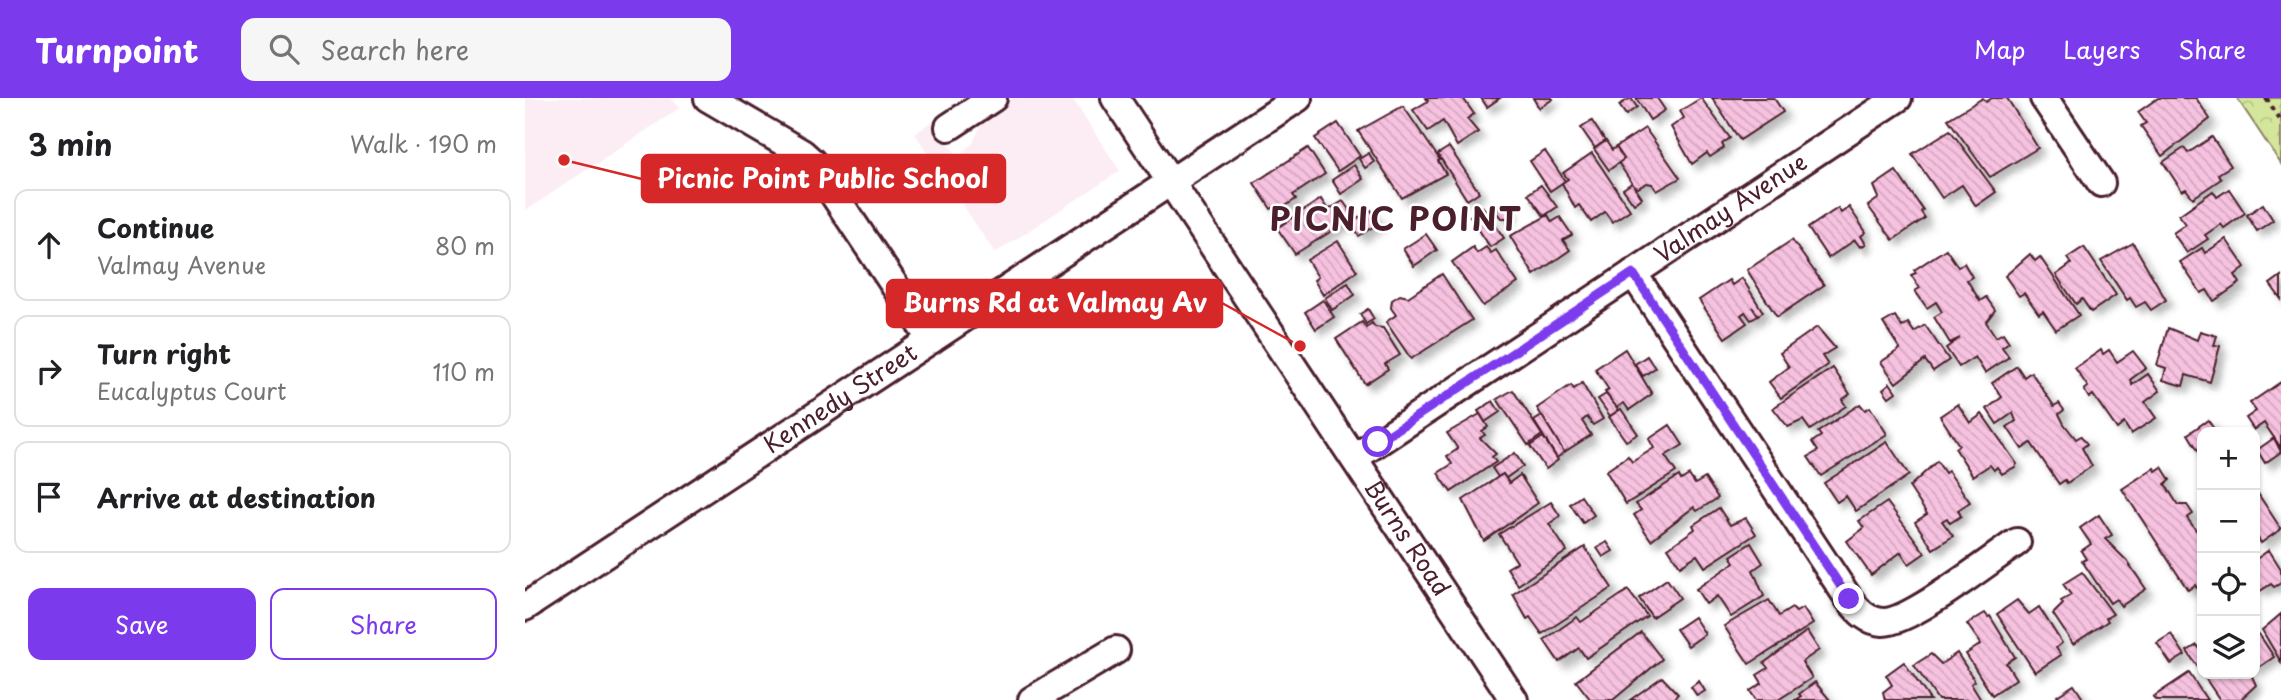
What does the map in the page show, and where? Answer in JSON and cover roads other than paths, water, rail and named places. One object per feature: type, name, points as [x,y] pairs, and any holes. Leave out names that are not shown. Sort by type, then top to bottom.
[{"type":"street","points":[[708,98],[802,153],[812,162],[930,340]]},
{"type":"street","points":[[949,127],[993,98]]},
{"type":"street","name":"Burns Road","points":[[1115,98],[1514,700]]},
{"type":"street","name":"Kennedy Street","points":[[525,607],[1298,98]]},
{"type":"street","name":"Valmay Avenue","points":[[1354,458],[1898,98]]},
{"type":"street","points":[[2044,98],[2101,183]]},
{"type":"street","points":[[1633,273],[1849,599],[1869,619],[1881,622],[1905,617],[2017,542]]},
{"type":"street","points":[[1032,700],[1116,650]]},
{"type":"place","name":"Picnic Point Public School","points":[[564,160]]},
{"type":"place","name":"Burns Rd at Valmay Av","points":[[1300,346]]},
{"type":"district","name":"PICNIC POINT","points":[[1396,220]]}]
